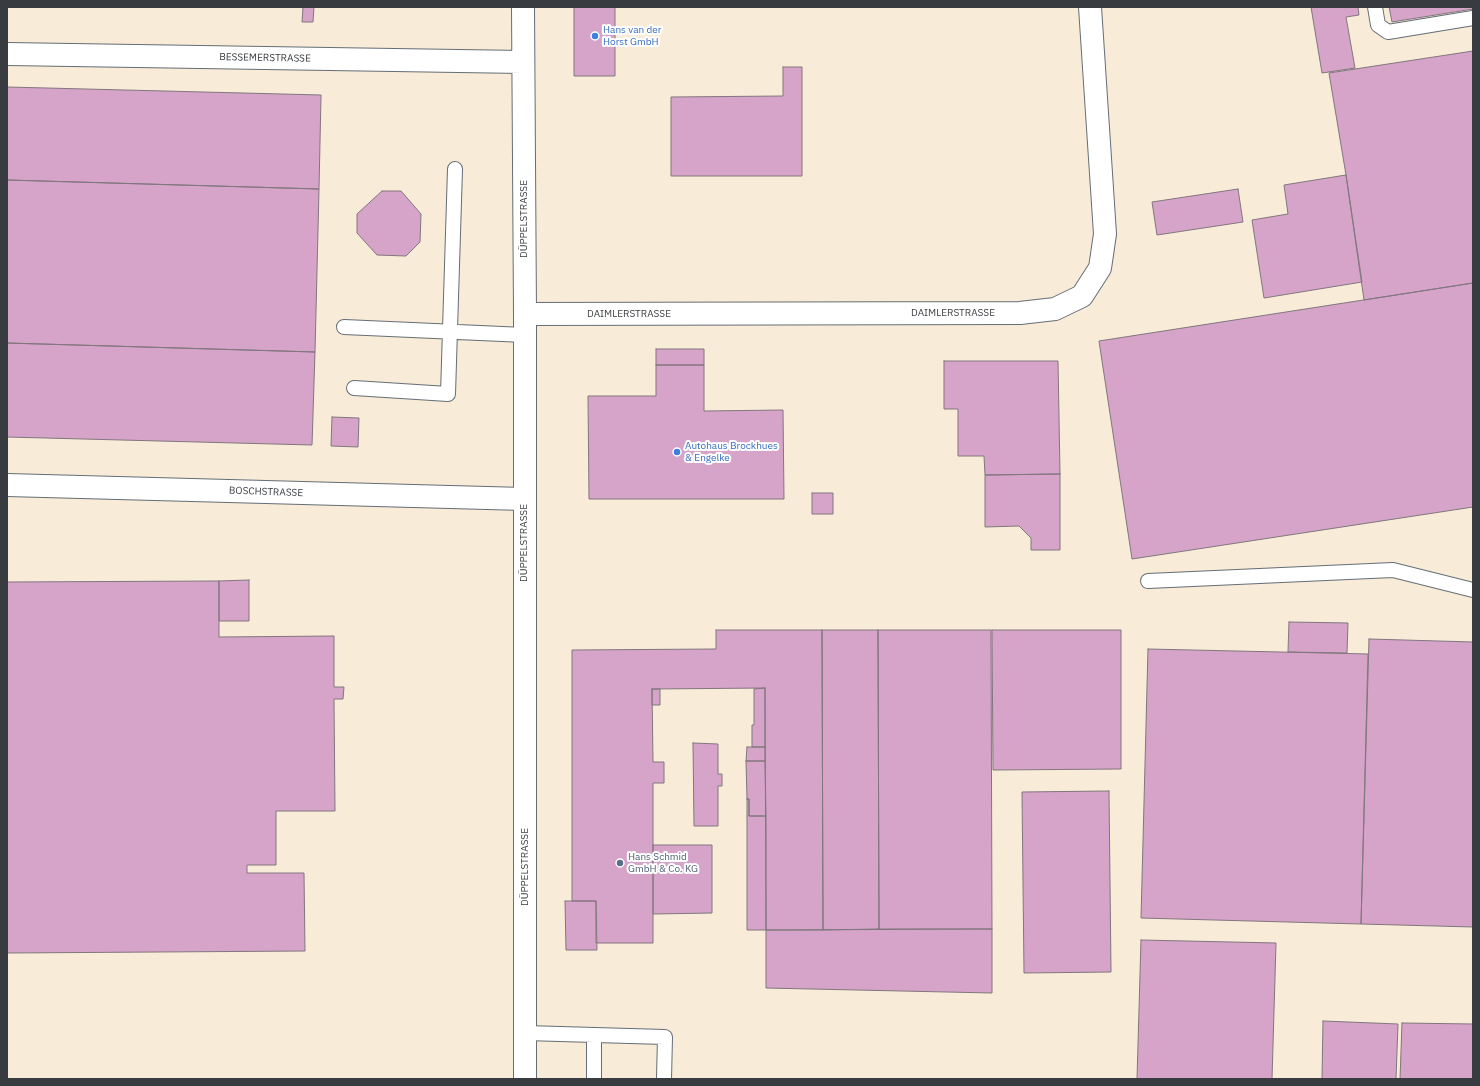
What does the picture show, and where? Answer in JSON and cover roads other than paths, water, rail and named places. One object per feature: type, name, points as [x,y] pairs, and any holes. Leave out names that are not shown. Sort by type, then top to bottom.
[{"type":"street","name":"DÜPPELSTRASSE","points":[[523,7],[525,325],[525,1079]]},
{"type":"street","name":"DAIMLERSTRASSE","points":[[525,325],[1020,313],[1055,309],[1082,296],[1100,268],[1105,234],[1090,7]]},
{"type":"street","name":"BESSEMERSTRASSE","points":[[7,54],[523,62]]},
{"type":"street","name":"BOSCHSTRASSE","points":[[7,485],[524,499]]},
{"type":"lane","points":[[1375,7],[1378,25],[1388,32],[1473,18]]},
{"type":"lane","points":[[354,388],[448,394],[455,169]]},
{"type":"lane","points":[[344,327],[451,332],[525,325]]},
{"type":"lane","points":[[1148,581],[1394,570],[1473,590]]},
{"type":"lane","points":[[525,1033],[665,1037],[664,1079]]},
{"type":"lane","points":[[594,1035],[594,1079]]},
{"type":"place","name":"Hans van der Horst GmbH","points":[[595,36]]},
{"type":"place","name":"Autohaus Brockhues & Engelke","points":[[677,452]]},
{"type":"place","name":"Hans Schmid GmbH & Co. KG","points":[[620,863]]}]
